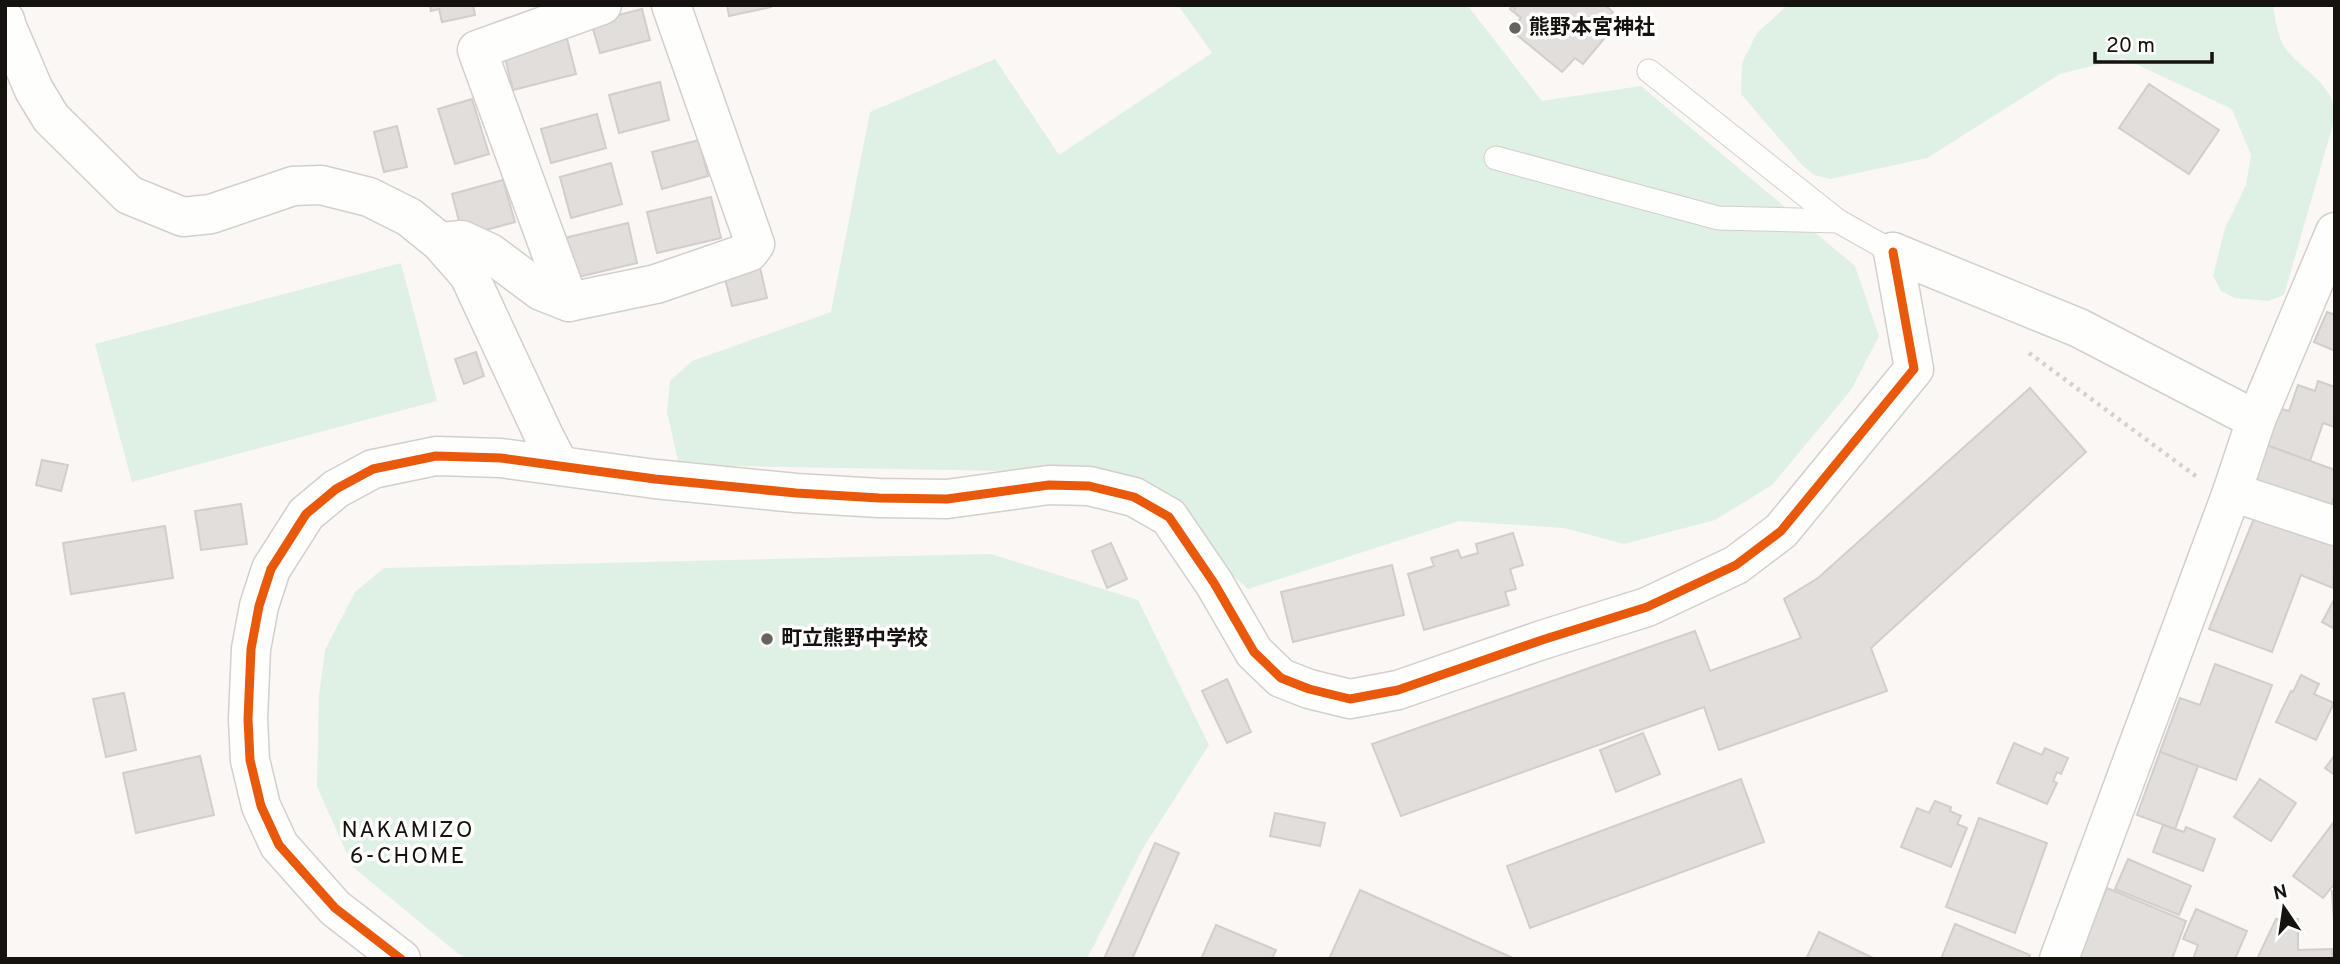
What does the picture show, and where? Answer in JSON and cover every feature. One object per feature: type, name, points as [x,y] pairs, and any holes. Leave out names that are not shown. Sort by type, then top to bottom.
[{"type":"street","points":[[569,302],[477,50],[602,5]]},
{"type":"street","points":[[440,242],[462,240],[490,253],[541,291],[569,302],[656,284],[749,251],[755,244],[671,5]]},
{"type":"street","points":[[6,25],[34,90],[51,118],[129,195],[183,217],[211,214],[293,186],[321,185],[369,197],[408,218],[440,242],[469,275],[559,465]]},
{"type":"street","points":[[2059,959],[2232,492],[2256,420],[2335,232]]},
{"type":"street","points":[[1893,252],[2079,328],[2256,420]]},
{"type":"street","points":[[401,959],[335,908],[279,845],[261,806],[250,760],[248,719],[251,649],[259,606],[271,569],[306,514],[336,489],[373,469],[436,456],[501,458],[655,479],[879,498],[947,499],[1049,485],[1089,486],[1134,497],[1169,517],[1214,583],[1254,652],[1282,678],[1309,689],[1350,699],[1398,690],[1647,607],[1736,565],[1781,531],[1914,369],[1893,252]]},
{"type":"street","points":[[2232,492],[2335,526]]},
{"type":"lane","points":[[1648,71],[1838,221],[1893,252]]},
{"type":"lane","points":[[1496,158],[1717,218],[1838,221]]},
{"type":"path","points":[[2026,351],[2216,491],[2232,492]]},
{"type":"green space","points":[[1178,5],[1467,5],[1542,101],[1641,86],[1855,266],[1879,336],[1851,390],[1772,485],[1715,520],[1624,544],[1564,528],[1459,521],[1248,589],[1120,473],[679,465],[667,412],[670,381],[692,361],[831,312],[870,112],[995,59],[1059,155],[1212,53]]},
{"type":"green space","points":[[1788,5],[2273,5],[2284,47],[2325,88],[2334,106],[2335,117],[2284,295],[2268,301],[2235,298],[2221,291],[2213,276],[2225,228],[2246,185],[2251,155],[2232,109],[2123,58],[2060,74],[1927,158],[1830,179],[1814,175],[1802,165],[1741,94],[1742,63],[1757,33]]},
{"type":"green space","points":[[401,263],[437,401],[132,482],[95,344]]},
{"type":"green space","points":[[991,554],[1138,600],[1209,745],[1143,848],[1087,959],[468,959],[353,867],[317,787],[319,695],[325,650],[355,592],[384,568]]},
{"type":"building","points":[[430,5],[473,5],[475,15],[442,22],[439,9],[431,11]]},
{"type":"building","points":[[727,5],[770,5],[771,7],[729,16]]},
{"type":"building","points":[[1518,5],[1605,5],[1613,12],[1600,27],[1608,34],[1583,64],[1575,58],[1562,72],[1511,30],[1521,18],[1510,9],[1512,6],[1515,9]]},
{"type":"building","points":[[642,9],[650,40],[600,53],[591,22]]},
{"type":"building","points":[[565,31],[576,74],[513,90],[502,46]]},
{"type":"building","points":[[660,82],[669,120],[619,133],[609,95]]},
{"type":"building","points":[[2149,84],[2219,130],[2189,174],[2119,128]]},
{"type":"building","points":[[472,99],[489,154],[455,164],[438,109]]},
{"type":"building","points":[[597,114],[606,148],[551,163],[541,129]]},
{"type":"building","points":[[397,126],[407,167],[384,172],[374,132]]},
{"type":"building","points":[[699,140],[708,176],[662,189],[652,152]]},
{"type":"building","points":[[611,163],[622,204],[571,218],[560,177]]},
{"type":"building","points":[[503,180],[515,222],[463,236],[452,194]]},
{"type":"building","points":[[711,197],[721,238],[657,253],[647,212]]},
{"type":"building","points":[[628,223],[637,263],[570,279],[560,239]]},
{"type":"building","points":[[759,263],[767,298],[732,306],[723,271]]},
{"type":"building","points":[[2327,312],[2335,315],[2335,351],[2314,342]]},
{"type":"building","points":[[476,352],[484,376],[464,384],[455,359]]},
{"type":"building","points":[[2318,381],[2335,387],[2335,427],[2323,423],[2310,461],[2261,443],[2275,407],[2289,411],[2298,385],[2315,391]]},
{"type":"building","points":[[2030,388],[2086,452],[1871,648],[1887,691],[1719,750],[1704,707],[1401,816],[1372,744],[1695,631],[1710,671],[1801,638],[1784,599],[1818,578]]},
{"type":"building","points":[[2261,443],[2335,470],[2335,494],[2330,508],[2248,479]]},
{"type":"building","points":[[42,460],[68,465],[61,491],[36,485]]},
{"type":"building","points":[[241,504],[247,544],[201,550],[195,511]]},
{"type":"building","points":[[2257,511],[2335,538],[2333,588],[2301,575],[2272,652],[2209,629]]},
{"type":"building","points":[[165,526],[173,578],[71,594],[63,543]]},
{"type":"building","points":[[1513,533],[1523,565],[1510,569],[1516,589],[1505,592],[1509,605],[1424,630],[1408,574],[1434,566],[1431,558],[1458,550],[1461,558],[1478,553],[1476,544]]},
{"type":"building","points":[[1111,543],[1127,579],[1107,588],[1092,551]]},
{"type":"building","points":[[1392,565],[1404,615],[1293,642],[1281,592]]},
{"type":"building","points":[[2335,598],[2335,629],[2322,622]]},
{"type":"building","points":[[2215,664],[2272,685],[2236,780],[2160,752],[2180,698],[2200,705]]},
{"type":"building","points":[[2301,675],[2319,684],[2314,694],[2334,703],[2316,740],[2276,722]]},
{"type":"building","points":[[1227,679],[1251,732],[1227,743],[1202,691]]},
{"type":"building","points":[[124,693],[136,750],[106,757],[93,699]]},
{"type":"building","points":[[1643,733],[1660,774],[1616,792],[1600,750]]},
{"type":"building","points":[[2014,743],[2042,755],[2045,748],[2068,758],[2061,774],[2057,772],[2053,781],[2057,783],[2047,804],[1997,783]]},
{"type":"building","points":[[2160,752],[2198,766],[2175,829],[2137,815]]},
{"type":"building","points":[[2335,755],[2335,775],[2325,768]]},
{"type":"building","points":[[200,756],[214,815],[136,833],[123,773]]},
{"type":"building","points":[[1741,779],[1764,842],[1530,928],[1507,866]]},
{"type":"building","points":[[2260,779],[2296,803],[2271,841],[2234,817]]},
{"type":"building","points":[[1935,801],[1951,807],[1950,811],[1961,816],[1957,824],[1967,828],[1951,867],[1901,847],[1917,808],[1929,813]]},
{"type":"building","points":[[1275,813],[1325,823],[1320,846],[1270,836]]},
{"type":"building","points":[[1979,818],[2047,843],[2015,933],[1946,907]]},
{"type":"building","points":[[2334,822],[2335,883],[2323,898],[2293,876]]},
{"type":"building","points":[[2163,825],[2184,832],[2186,827],[2215,839],[2203,871],[2153,852]]},
{"type":"building","points":[[1155,843],[1179,853],[1132,959],[1104,959]]},
{"type":"building","points":[[2128,859],[2191,886],[2179,915],[2115,889]]},
{"type":"building","points":[[2107,888],[2186,921],[2172,959],[2077,959]]},
{"type":"building","points":[[1360,890],[1515,959],[1329,959]]},
{"type":"building","points":[[2332,891],[2335,891],[2335,936]]},
{"type":"building","points":[[2196,909],[2247,931],[2235,959],[2193,959],[2198,945],[2183,939]]},
{"type":"building","points":[[2276,919],[2298,919],[2298,950],[2332,949],[2332,959],[2257,959]]},
{"type":"building","points":[[1955,924],[2030,955],[2029,959],[1941,959]]},
{"type":"building","points":[[1216,925],[1276,950],[1272,959],[1201,959]]},
{"type":"building","points":[[1819,932],[1875,959],[1806,959]]},
{"type":"cycle path","points":[[401,959],[335,908],[279,845],[261,806],[250,760],[248,719],[251,649],[259,606],[271,569],[306,514],[336,489],[373,469],[436,456],[501,458],[655,479],[879,498],[947,499],[1049,485],[1089,486],[1134,497],[1169,517],[1214,583],[1254,652],[1281,678],[1309,689],[1350,699],[1398,690],[1647,607],[1736,565],[1781,531],[1914,369],[1893,252]]},
{"type":"place","name":"熊野本宮神社","points":[[1515,28]]},
{"type":"place","name":"町立熊野中学校","points":[[767,639]]},
{"type":"district","name":"NAKAMIZO 6-CHOME","points":[[408,844]]}]
